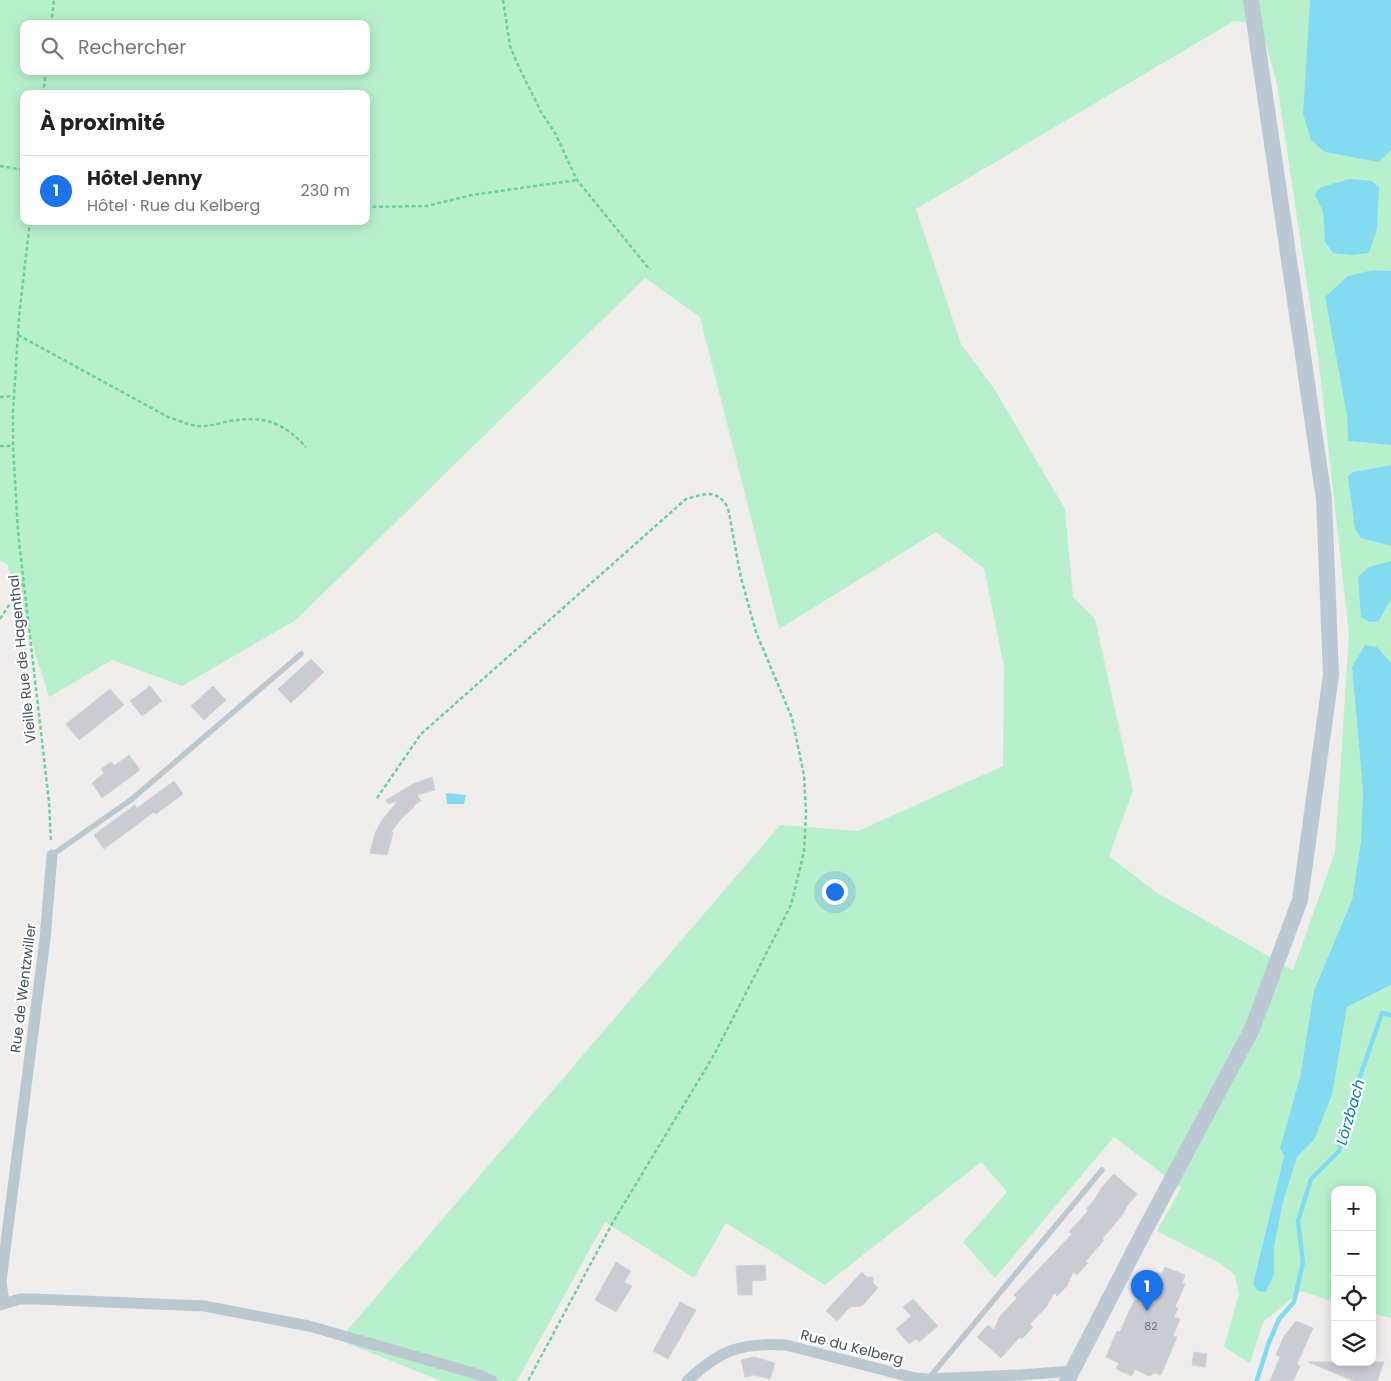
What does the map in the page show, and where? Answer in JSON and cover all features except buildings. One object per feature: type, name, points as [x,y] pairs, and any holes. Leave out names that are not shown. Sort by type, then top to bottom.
[{"type":"main road","points":[[1070,1376],[1148,1224],[1252,1029],[1300,900],[1331,675],[1324,499],[1254,31],[1251,0]]},
{"type":"street","name":"Rue de Wentzwiller","points":[[2,1304],[1,1281],[44,938],[52,855]]},
{"type":"street","points":[[2,1304],[20,1299],[35,1299],[204,1306],[309,1326],[477,1374],[492,1381]]},
{"type":"street","name":"Rue du Kelberg","points":[[687,1381],[722,1353],[747,1346],[766,1344],[786,1345],[915,1378],[1070,1376]]},
{"type":"lane","points":[[52,855],[132,798],[301,654]]},
{"type":"lane","points":[[927,1379],[1102,1170]]},
{"type":"path","points":[[52,20],[54,0]]},
{"type":"path","points":[[503,0],[510,46],[541,112],[555,132],[577,180],[650,270]]},
{"type":"path","points":[[44,90],[46,75]]},
{"type":"path","points":[[0,166],[20,169]]},
{"type":"path","points":[[370,207],[427,206],[472,195],[577,180]]},
{"type":"path","name":"Vieille Rue de Hagenthal","points":[[30,225],[18,335],[13,446],[18,532],[49,802],[52,855]]},
{"type":"path","points":[[18,335],[174,419],[199,427],[240,419],[267,420],[286,428],[306,447]]},
{"type":"path","points":[[0,397],[14,396]]},
{"type":"path","points":[[0,446],[13,446]]},
{"type":"path","points":[[377,798],[421,734],[686,499],[709,493],[723,499],[728,508],[741,578],[756,632],[792,718],[804,775],[806,812],[804,852],[791,905],[726,1031],[676,1119],[613,1222],[528,1381]]},
{"type":"path","points":[[0,619],[24,582]]},
{"type":"green space","points":[[0,0],[1310,0],[1303,113],[1378,162],[1391,150],[1391,271],[1373,270],[1347,415],[1348,441],[1391,445],[1391,465],[1353,472],[1361,538],[1391,546],[1391,561],[1369,567],[1379,621],[1391,599],[1391,663],[1377,647],[1352,667],[1363,791],[1361,841],[1352,900],[1314,990],[1300,1077],[1280,1148],[1284,1156],[1253,1284],[1274,1274],[1274,1247],[1283,1202],[1297,1157],[1314,1139],[1332,1095],[1347,1007],[1391,985],[1391,1318],[1376,1314],[1376,1186],[1331,1186],[1331,1301],[1301,1291],[1263,1322],[1250,1363],[1224,1347],[1239,1294],[1235,1275],[1221,1264],[1157,1231],[1181,1188],[1114,1137],[995,1278],[963,1242],[1007,1192],[981,1162],[825,1285],[726,1223],[694,1278],[605,1222],[517,1381],[441,1381],[339,1340],[780,825],[858,831],[1003,766],[1004,667],[984,568],[936,532],[779,629],[700,317],[645,278],[296,620],[182,686],[112,660],[49,697],[7,564],[0,561]],"holes":[[[1234,21],[1261,25],[1277,84],[1319,364],[1349,635],[1335,852],[1293,970],[1157,893],[1109,856],[1133,791],[1095,619],[1073,597],[1065,509],[995,390],[961,344],[916,209]],[[1323,212],[1333,253],[1325,242]]]},
{"type":"water","points":[[1310,0],[1391,0],[1391,150],[1379,162],[1325,152],[1311,140],[1303,113]]},
{"type":"water","points":[[1349,179],[1372,181],[1379,187],[1377,229],[1369,253],[1352,255],[1333,253],[1325,242],[1323,212],[1315,194],[1319,188]]},
{"type":"water","points":[[1373,270],[1391,271],[1391,445],[1348,441],[1347,415],[1325,297],[1348,276]]},
{"type":"water","points":[[1391,465],[1391,546],[1361,538],[1355,529],[1348,476],[1353,472]]},
{"type":"water","points":[[1391,561],[1391,599],[1379,621],[1370,622],[1361,617],[1358,577],[1369,567]]},
{"type":"water","points":[[1365,645],[1377,647],[1391,663],[1391,985],[1347,1007],[1332,1095],[1314,1140],[1297,1157],[1283,1202],[1274,1247],[1274,1274],[1266,1292],[1258,1291],[1253,1284],[1284,1156],[1280,1148],[1300,1077],[1314,990],[1352,900],[1361,841],[1363,791],[1352,667]]},
{"type":"water","points":[[446,793],[466,795],[464,804],[447,804]]},
{"type":"waterway","name":"Lörzbach","points":[[1257,1380],[1268,1345],[1279,1319],[1294,1302],[1303,1262],[1298,1221],[1311,1179],[1339,1151],[1345,1120],[1382,1013],[1391,1015]]},
{"type":"place","name":"Hôtel Jenny","points":[[1147,1311]]}]
